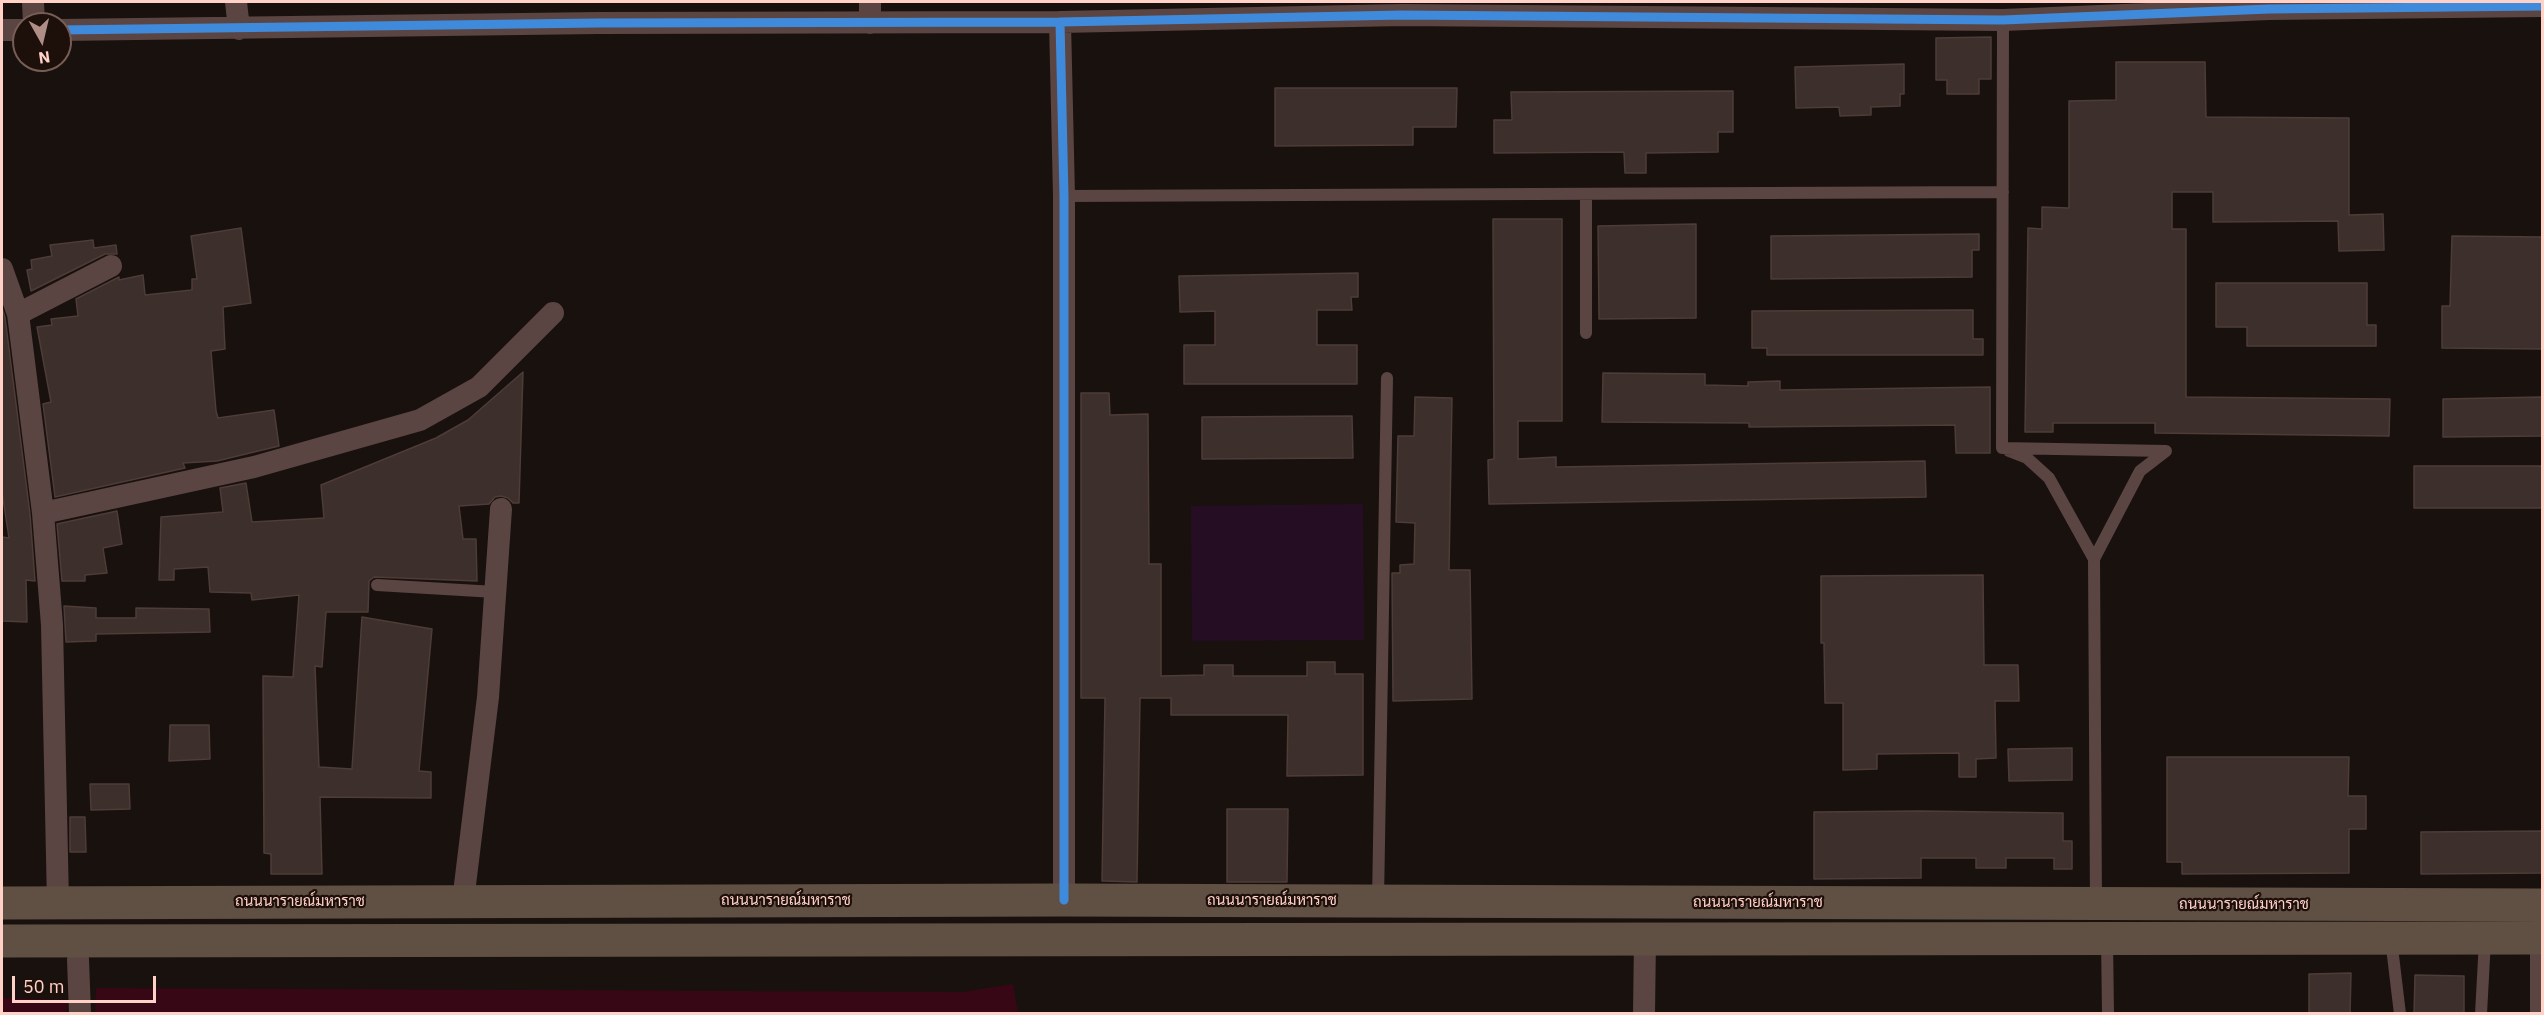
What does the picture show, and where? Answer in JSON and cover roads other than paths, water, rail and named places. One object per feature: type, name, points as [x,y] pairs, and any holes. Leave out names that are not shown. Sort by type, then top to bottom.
[{"type":"main road","name":"ถนนนารายณ์มหาราช","points":[[2,903],[1064,900],[2542,905]]},
{"type":"main road","points":[[2,941],[2539,938]]},
{"type":"street","points":[[236,2],[239,28]]},
{"type":"street","points":[[72,30],[239,28],[597,12],[870,12],[1060,22],[1248,10],[1402,8],[2003,20],[2128,8],[2529,4]]},
{"type":"street","points":[[1060,22],[1064,196],[1064,900]]},
{"type":"street","points":[[18,314],[111,266]]},
{"type":"street","points":[[2,269],[18,314],[44,513],[52,625],[58,903]]},
{"type":"street","points":[[44,513],[254,467],[420,420],[479,387],[553,313]]},
{"type":"street","points":[[463,902],[488,698],[501,509]]},
{"type":"street","points":[[1644,1014],[1645,938]]},
{"type":"street","points":[[78,959],[80,1014]]},
{"type":"lane","points":[[2002,448],[2003,20]]},
{"type":"lane","points":[[1064,196],[2003,192]]},
{"type":"lane","points":[[1586,194],[1586,333]]},
{"type":"lane","points":[[1378,901],[1387,378]]},
{"type":"lane","points":[[2002,448],[2166,451],[2140,471],[2094,559],[2096,905]]},
{"type":"lane","points":[[2002,448],[2027,458],[2049,477],[2094,559]]},
{"type":"lane","points":[[377,585],[495,592]]},
{"type":"lane","points":[[2107,938],[2108,1014]]},
{"type":"lane","points":[[2391,938],[2400,1014]]},
{"type":"lane","points":[[2481,1014],[2486,938]]},
{"type":"lane","points":[[2536,1014],[2539,938]]}]
